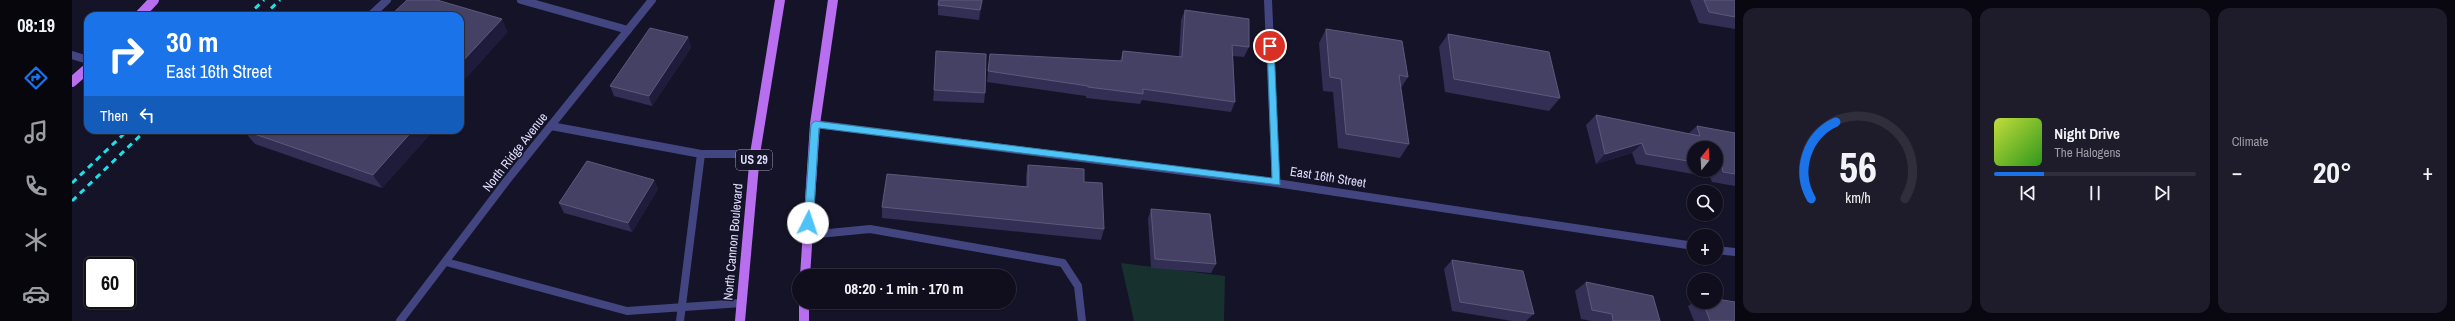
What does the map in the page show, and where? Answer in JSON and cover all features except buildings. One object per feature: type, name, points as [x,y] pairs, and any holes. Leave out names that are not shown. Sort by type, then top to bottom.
[{"type":"main road","points":[[143,12],[154,0]]},
{"type":"main road","name":"North Cannon Boulevard","points":[[740,321],[755,154],[780,0]]},
{"type":"main road","points":[[806,269],[815,124],[833,0]]},
{"type":"main road","points":[[72,82],[84,72]]},
{"type":"main road","points":[[804,309],[804,321]]},
{"type":"street","points":[[374,12],[387,0]]},
{"type":"street","points":[[521,0],[628,30]]},
{"type":"street","name":"North Ridge Avenue","points":[[400,321],[551,126],[652,0]]},
{"type":"street","points":[[1268,0],[1276,183]]},
{"type":"street","points":[[72,55],[84,59]]},
{"type":"street","name":"East 16th Street","points":[[815,124],[1276,183],[1687,245]]},
{"type":"street","points":[[551,126],[701,154],[755,154]]},
{"type":"street","points":[[680,321],[701,154]]},
{"type":"street","points":[[808,235],[870,229],[1063,263],[1078,286],[1082,321]]},
{"type":"street","points":[[1723,251],[1735,252]]},
{"type":"street","points":[[446,262],[627,311],[742,303]]},
{"type":"green space","points":[[1121,263],[1225,276],[1224,321],[1134,321]]},
{"type":"railway","points":[[251,12],[264,0]]},
{"type":"railway","points":[[267,12],[280,0]]},
{"type":"railway","points":[[72,183],[124,134]]},
{"type":"railway","points":[[72,201],[142,134]]},
{"type":"route","points":[[808,223],[815,124],[1276,183],[1270,46]]}]
